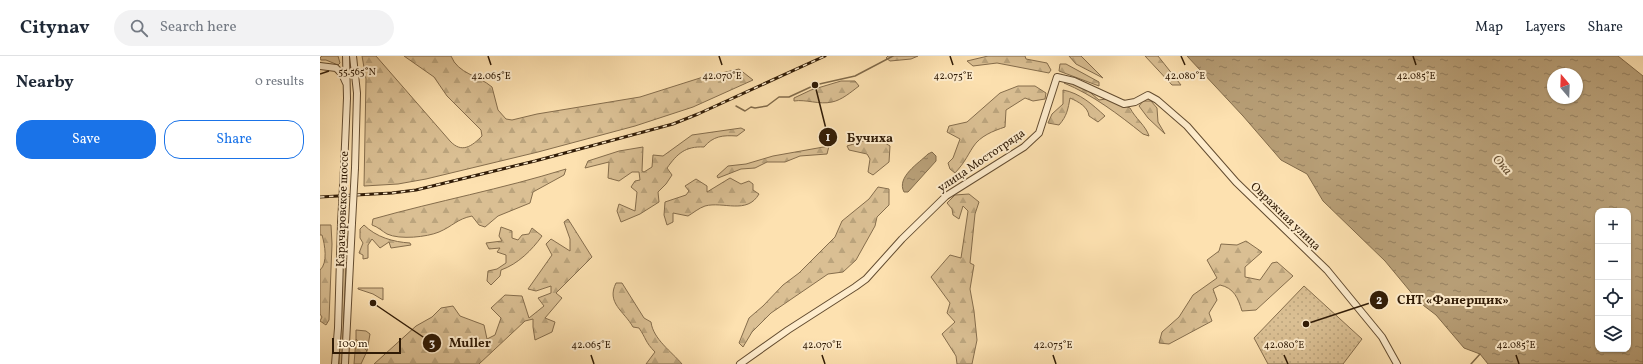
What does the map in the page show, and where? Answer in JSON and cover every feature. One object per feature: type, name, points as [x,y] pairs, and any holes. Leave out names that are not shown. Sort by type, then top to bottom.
[{"type":"street","name":"Карачаровское шоссе","points":[[335,364],[338,328],[347,86],[350,57]]},
{"type":"street","name":"Карачаровское шоссе","points":[[345,364],[355,168],[357,93],[350,57]]},
{"type":"street","points":[[320,66],[336,68],[342,74],[347,86]]},
{"type":"street","name":"улица Мостотряда","points":[[740,364],[788,330],[866,279],[902,239],[946,196],[1024,147],[1039,133],[1058,77],[1074,81],[1124,104],[1135,102],[1148,94]]},
{"type":"street","name":"Овражная улица","points":[[1148,94],[1158,100],[1176,119],[1187,126],[1236,182],[1327,270],[1382,337],[1397,364]]},
{"type":"green space","points":[[322,56],[338,56],[340,63],[338,65],[326,60],[321,60],[320,58]]},
{"type":"green space","points":[[362,56],[376,56],[450,141],[454,145],[463,148],[471,145],[482,136],[481,130],[447,96],[434,77],[404,56],[451,56],[458,67],[463,71],[492,87],[498,110],[506,119],[512,120],[537,114],[640,97],[700,78],[739,69],[753,80],[693,107],[635,126],[538,152],[426,179],[398,184],[364,186],[366,79]]},
{"type":"green space","points":[[888,56],[918,56],[911,59],[890,61],[886,58]]},
{"type":"green space","points":[[988,56],[1025,56],[1026,59],[1047,63],[1051,70],[1049,73],[997,63],[973,66],[967,61]]},
{"type":"green space","points":[[1069,56],[1081,56],[1103,78],[1076,64]]},
{"type":"green space","points":[[1145,56],[1158,56],[1181,85],[1172,85]]},
{"type":"green space","points":[[1060,64],[1066,64],[1099,82],[1099,86],[1059,71]]},
{"type":"green space","points":[[841,81],[855,81],[859,86],[843,98],[832,102],[822,103],[794,101],[794,98],[811,90]]},
{"type":"green space","points":[[1069,81],[1084,87],[1099,100],[1106,99],[1130,108],[1149,136],[1143,134],[1115,112],[1095,99],[1064,83]]},
{"type":"green space","points":[[1018,86],[1035,86],[1046,93],[1045,99],[1033,101],[1025,98],[1006,110],[1005,127],[991,132],[979,140],[955,173],[950,169],[948,163],[953,158],[960,139],[947,132],[949,126],[967,122],[1000,93]]},
{"type":"green space","points":[[1063,90],[1081,97],[1105,116],[1098,122],[1089,116],[1087,110],[1082,105],[1070,98],[1068,109],[1062,122],[1059,125],[1048,123],[1052,114],[1063,104]]},
{"type":"green space","points":[[1143,101],[1151,101],[1157,108],[1158,122],[1165,134],[1148,118],[1139,106]]},
{"type":"green space","points":[[741,128],[745,130],[737,136],[715,138],[704,147],[692,148],[678,155],[667,168],[672,175],[658,192],[659,202],[640,214],[621,222],[617,211],[619,204],[635,211],[637,192],[631,187],[635,181],[640,180],[639,172],[632,172],[619,181],[608,178],[609,162],[585,168],[588,161],[619,151],[643,147],[642,171],[644,172],[652,167],[653,155],[663,156],[692,135]]},
{"type":"green space","points":[[867,140],[882,141],[890,146],[889,162],[873,175],[868,172],[870,159],[867,154],[849,150],[847,146]]},
{"type":"green space","points":[[829,146],[827,154],[800,156],[785,162],[767,162],[755,168],[741,169],[718,178],[717,176],[728,166],[746,164],[773,156]]},
{"type":"green space","points":[[566,169],[564,175],[533,192],[530,203],[498,216],[485,227],[479,225],[472,216],[462,219],[434,234],[399,237],[387,234],[372,225],[373,219],[518,183]]},
{"type":"green space","points":[[730,178],[741,184],[749,181],[753,184],[753,190],[759,194],[748,204],[741,206],[705,206],[688,216],[673,213],[673,222],[667,225],[664,215],[665,202],[686,195],[689,191],[685,186],[696,179],[707,186],[707,192]]},
{"type":"green space","points":[[878,187],[889,189],[889,205],[877,217],[875,226],[856,260],[843,272],[828,274],[771,313],[752,332],[743,347],[739,343],[749,318],[783,285],[799,273],[835,237],[842,221],[869,199]]},
{"type":"green space","points":[[969,194],[979,202],[975,214],[970,263],[974,265],[970,289],[977,340],[972,364],[957,364],[956,356],[942,334],[955,322],[947,313],[950,303],[931,277],[950,255],[961,258],[968,211],[963,206],[959,219],[953,215],[952,209],[947,203],[955,195]]},
{"type":"green space","points":[[568,219],[592,257],[556,293],[562,298],[545,318],[555,322],[552,332],[535,340],[533,319],[525,321],[479,364],[374,364],[416,326],[432,317],[441,308],[453,306],[460,316],[484,325],[487,339],[495,335],[501,318],[491,308],[505,295],[522,296],[529,318],[544,306],[538,298],[551,293],[551,286],[536,291],[528,289],[552,255],[546,244],[551,239],[570,251],[570,239],[564,222]]},
{"type":"green space","points":[[320,225],[331,225],[332,244],[329,320],[326,325],[320,321],[322,317],[320,314],[320,270],[323,267],[325,254],[322,235],[320,235]]},
{"type":"green space","points":[[364,225],[379,236],[391,240],[410,243],[411,245],[391,248],[389,242],[380,248],[372,239],[368,245],[368,258],[363,259],[363,255],[359,253],[363,243],[360,238],[360,229]]},
{"type":"green space","points":[[501,227],[512,231],[512,238],[518,240],[522,235],[529,234],[532,228],[542,236],[524,256],[501,270],[500,276],[491,285],[487,281],[488,271],[497,269],[506,263],[506,255],[497,252],[500,248],[489,249],[486,243],[502,241],[499,236]]},
{"type":"green space","points":[[344,235],[347,236],[342,364],[339,364]]},
{"type":"green space","points":[[1246,241],[1262,252],[1245,267],[1245,277],[1260,280],[1272,263],[1277,262],[1293,276],[1256,310],[1242,311],[1235,294],[1229,288],[1220,285],[1213,289],[1217,300],[1209,313],[1212,321],[1169,344],[1159,343],[1162,332],[1179,317],[1193,295],[1217,278],[1207,260],[1219,251],[1221,244],[1237,245]]},
{"type":"green space","points":[[616,283],[622,283],[644,318],[651,322],[652,328],[659,340],[682,364],[646,364],[655,352],[647,343],[639,328],[633,327],[617,306],[613,296],[613,290]]},
{"type":"green space","points":[[1304,286],[1362,339],[1343,364],[1268,364],[1254,338]]},
{"type":"green space","points":[[358,288],[383,288],[383,300],[373,294]]},
{"type":"green space","points":[[356,330],[366,331],[370,334],[367,351],[356,339]]},
{"type":"green space","points":[[356,339],[367,351],[361,364],[354,364]]},
{"type":"water","name":"Ока","points":[[1187,56],[1618,56],[1643,76],[1643,364],[1488,364],[1480,354],[1464,348],[1436,315],[1419,302],[1385,261],[1323,201],[1307,174],[1281,160],[1243,116]]},
{"type":"water","points":[[932,152],[936,156],[936,161],[908,192],[904,192],[902,186],[906,176],[914,166]]},
{"type":"waterway","points":[[736,106],[745,111],[751,107],[755,108],[767,106],[779,97],[789,97],[815,85],[855,76],[893,56]]},
{"type":"waterway","points":[[1471,364],[1480,354]]},
{"type":"railway","points":[[320,197],[392,193],[416,190],[535,161],[673,124],[825,56]]},
{"type":"place","name":"Бучиха","points":[[815,85]]},
{"type":"place","name":"Muller","points":[[373,303]]},
{"type":"place","name":"СНТ «Фанерщик»","points":[[1306,324]]}]
